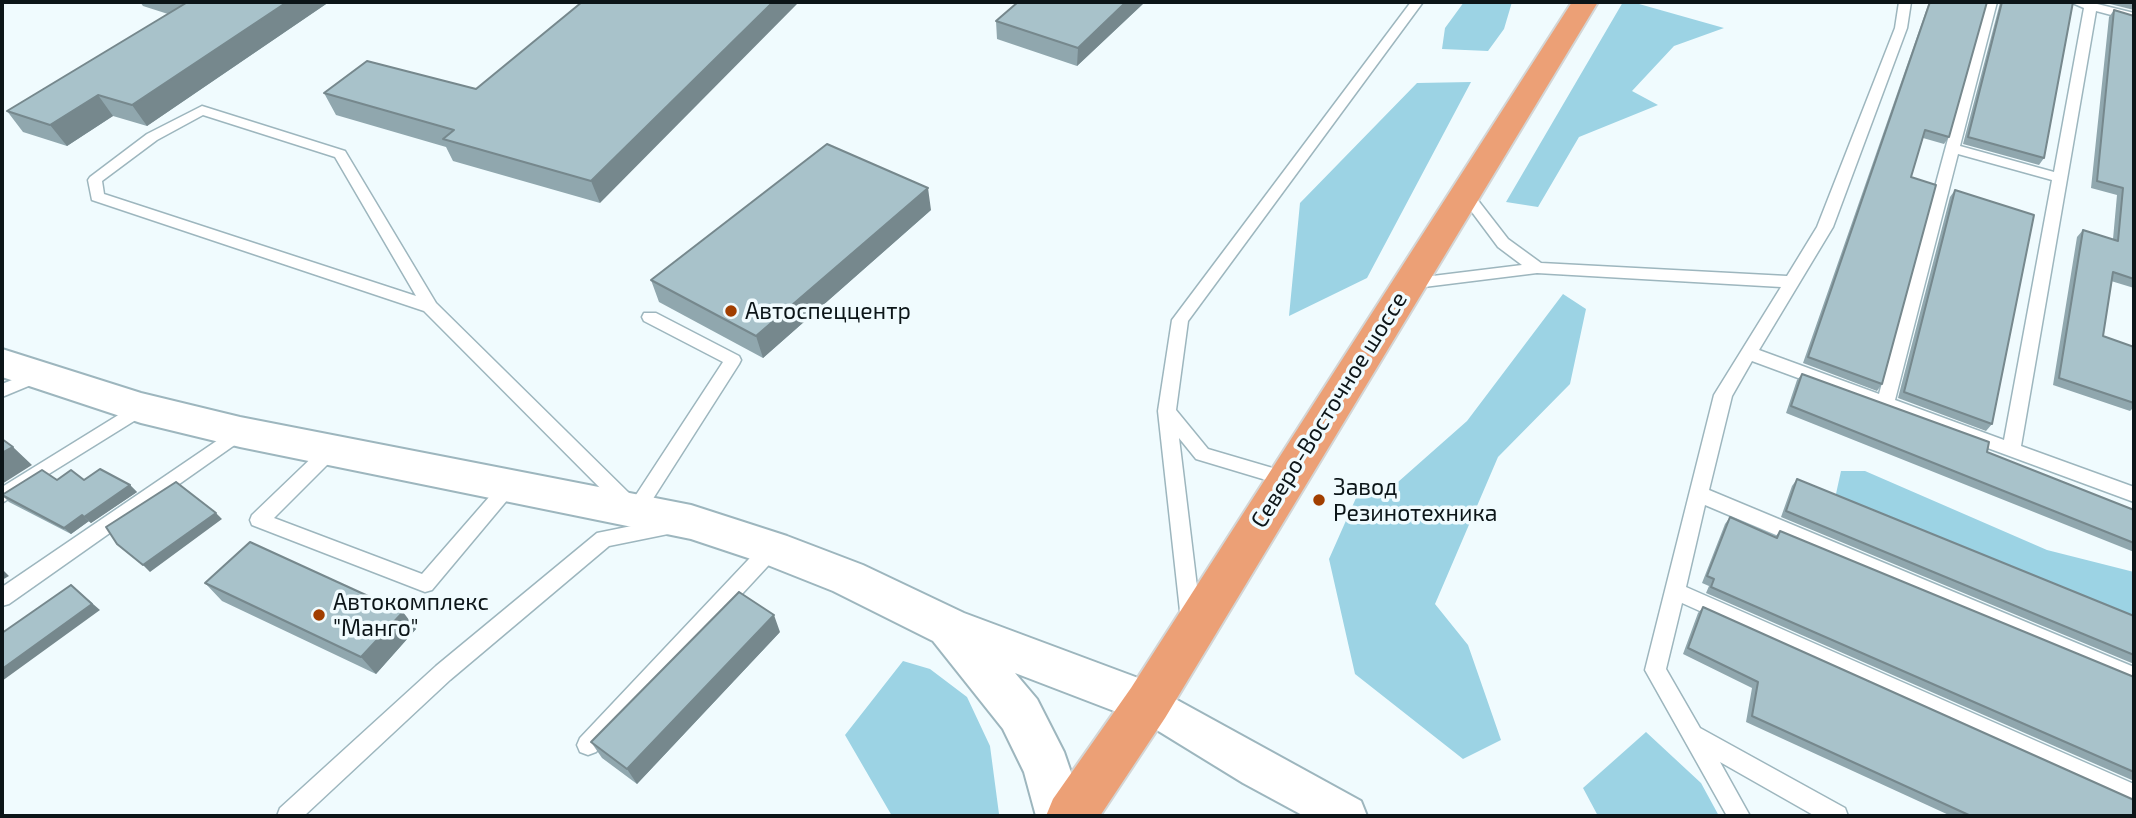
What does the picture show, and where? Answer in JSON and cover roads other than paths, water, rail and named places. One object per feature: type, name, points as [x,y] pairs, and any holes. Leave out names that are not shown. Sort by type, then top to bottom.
[{"type":"main road","name":"Северо-Восточное шоссе","points":[[1071,816],[1148,703],[1585,2]]},
{"type":"street","points":[[20,369],[141,408],[240,432],[691,522],[772,548],[848,578],[948,627],[1148,703],[1258,769],[1346,816]]},
{"type":"street","points":[[948,627],[1020,714],[1047,768],[1061,816]]},
{"type":"lane","points":[[1192,629],[1167,411],[1180,320],[1417,2]]},
{"type":"lane","points":[[1738,816],[1655,670],[1723,395],[1825,227],[1901,28],[1905,2]]},
{"type":"lane","points":[[1885,403],[1992,2]]},
{"type":"lane","points":[[2011,450],[2060,177],[2084,4],[2134,16]]},
{"type":"lane","points":[[430,307],[97,197],[95,180],[152,137],[202,110],[340,153],[430,307],[635,511],[733,360],[650,317]]},
{"type":"lane","points":[[1953,148],[2060,177]]},
{"type":"lane","points":[[1465,192],[1503,243],[1538,268]]},
{"type":"lane","points":[[1408,284],[1538,268],[1792,282]]},
{"type":"lane","points":[[1749,353],[2134,495]]},
{"type":"lane","points":[[2,391],[20,369]]},
{"type":"lane","points":[[2,496],[141,408]]},
{"type":"lane","points":[[1167,411],[1202,454],[1286,479]]},
{"type":"lane","points":[[2,598],[240,432]]},
{"type":"lane","points":[[331,450],[259,520],[425,584],[510,486]]},
{"type":"lane","points":[[1699,494],[2134,677]]},
{"type":"lane","points":[[288,816],[443,673],[604,538],[691,522]]},
{"type":"lane","points":[[588,745],[772,548]]},
{"type":"lane","points":[[1675,591],[2134,795]]},
{"type":"lane","points":[[1692,735],[1837,816]]},
{"type":"place","name":"Автоспеццентр","points":[[731,311]]},
{"type":"place","name":"Завод Резинотехника","points":[[1319,500]]},
{"type":"place","name":"Автокомплекс \"Манго\"","points":[[319,615]]}]
